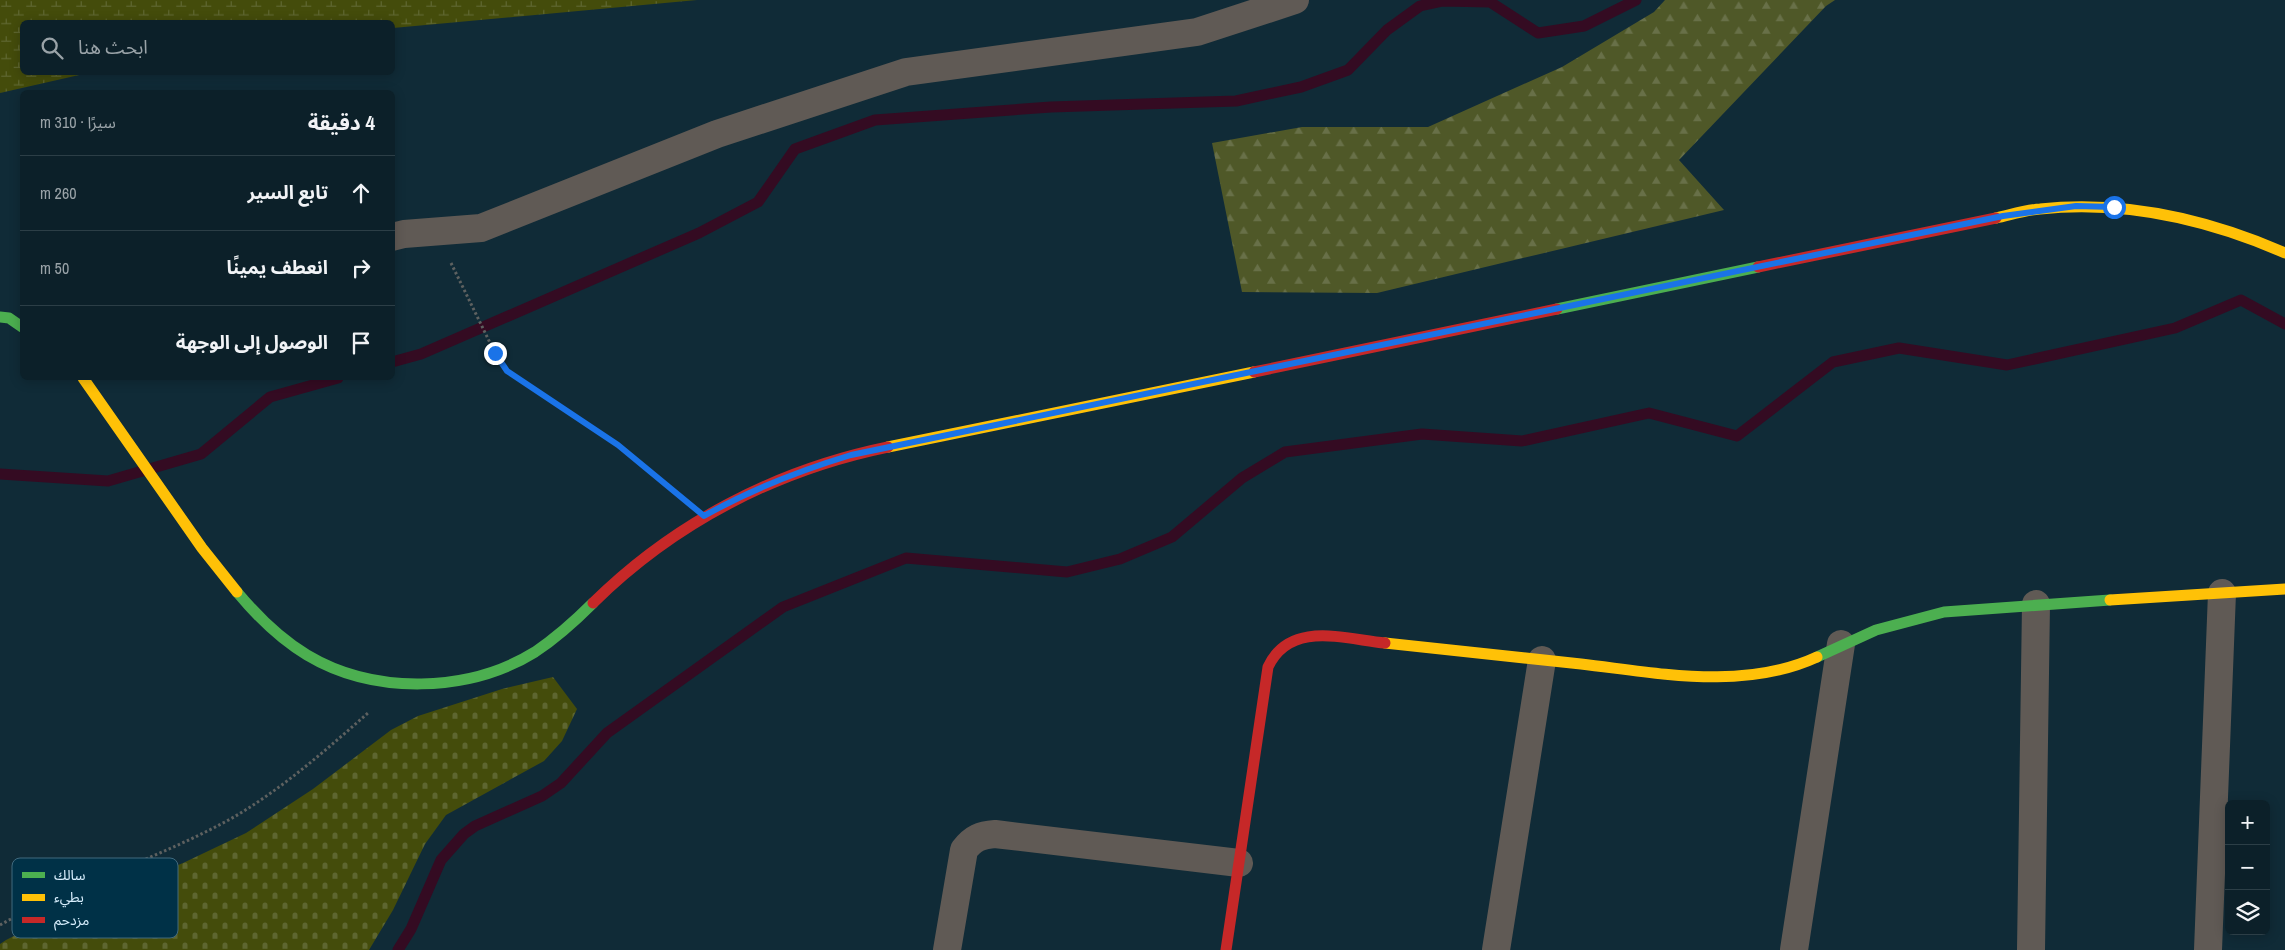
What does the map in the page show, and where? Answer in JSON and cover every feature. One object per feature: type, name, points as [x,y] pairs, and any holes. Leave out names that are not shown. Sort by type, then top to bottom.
[{"type":"main road","points":[[84,380],[225,581],[256,616],[280,638],[307,656],[337,670],[368,679],[401,684],[433,684],[463,680],[492,672],[519,660],[546,645],[570,626],[626,572],[663,542],[704,516],[746,493],[798,471],[851,455],[2040,209],[2076,206],[2151,210],[2223,227],[2285,253]]},
{"type":"main road","points":[[0,317],[9,318],[20,326]]},
{"type":"main road","points":[[1226,950],[1268,667],[1273,656],[1281,646],[1297,638],[1315,636],[1722,678],[1751,677],[1780,671],[1808,662],[1841,644],[1876,630],[1907,620],[1954,610],[2285,589]]},
{"type":"street","points":[[395,236],[481,228],[717,134],[906,72],[1197,32],[1295,0]]},
{"type":"street","points":[[2208,950],[2222,593]]},
{"type":"street","points":[[2031,950],[2036,604]]},
{"type":"street","points":[[1794,950],[1841,644]]},
{"type":"street","points":[[1496,950],[1542,660]]},
{"type":"street","points":[[947,950],[964,850],[972,840],[983,835],[995,834],[1239,863]]},
{"type":"path","points":[[468,296],[495,353],[507,371],[618,445],[704,516]]},
{"type":"path","points":[[145,858],[233,817],[279,788],[401,684]]},
{"type":"path","points":[[0,924],[12,918]]},
{"type":"green space","points":[[0,0],[697,0],[395,28],[395,20],[20,20],[20,75],[79,75],[0,93]]},
{"type":"green space","points":[[1665,0],[1835,0],[1826,6],[1679,160],[1724,210],[1377,293],[1242,292],[1212,143],[1302,127],[1428,127],[1562,67],[1654,12]]},
{"type":"green space","points":[[553,677],[577,709],[562,741],[544,761],[446,815],[425,844],[393,910],[369,950],[0,950],[0,944],[12,937],[178,938],[178,865],[246,833],[313,789],[391,730],[418,716],[502,689]]},
{"type":"waterway","points":[[395,361],[421,354],[699,233],[758,202],[795,149],[875,120],[1051,107],[1236,101],[1301,87],[1348,70],[1387,30],[1420,6],[1443,1],[1490,2],[1538,33],[1584,26],[1636,0]]},
{"type":"waterway","points":[[398,950],[411,929],[441,860],[464,834],[475,826],[542,796],[561,783],[607,733],[783,607],[906,558],[1067,572],[1120,559],[1172,537],[1242,478],[1285,452],[1422,434],[1522,441],[1649,413],[1737,436],[1833,362],[1899,348],[2007,365],[2175,328],[2241,300],[2285,324]]},
{"type":"waterway","points":[[0,474],[108,481],[201,454],[270,397],[331,380]]},
{"type":"traffic: fast","points":[[1557,309],[1758,267]]},
{"type":"traffic: fast","points":[[0,317],[9,318],[20,326]]},
{"type":"traffic: fast","points":[[237,592],[269,626],[287,642],[307,655],[333,668],[362,677],[391,682],[421,684],[452,682],[509,666],[535,652],[550,641],[593,603]]},
{"type":"traffic: fast","points":[[1817,657],[1876,630],[1944,612],[2110,600]]},
{"type":"traffic: slow","points":[[1996,218],[2023,211],[2072,207],[2104,207],[2135,210],[2196,222],[2256,241],[2285,253]]},
{"type":"traffic: slow","points":[[888,447],[1254,372]]},
{"type":"traffic: slow","points":[[84,380],[202,548],[237,592]]},
{"type":"traffic: slow","points":[[2110,600],[2285,589]]},
{"type":"traffic: slow","points":[[1385,643],[1701,677],[1760,674],[1789,667],[1817,657]]},
{"type":"traffic: jam","points":[[1758,267],[1996,218]]},
{"type":"traffic: jam","points":[[1254,372],[1557,309]]},
{"type":"traffic: jam","points":[[593,603],[624,574],[658,548],[692,525],[729,504],[767,485],[806,470],[846,457],[888,447]]},
{"type":"traffic: jam","points":[[1226,950],[1268,667],[1278,652],[1290,643],[1304,638],[1336,636],[1385,643]]},
{"type":"route","points":[[495,353],[507,371],[618,445],[704,516],[746,493],[798,471],[851,455],[2003,216],[2040,209],[2076,206],[2114,207]]}]
